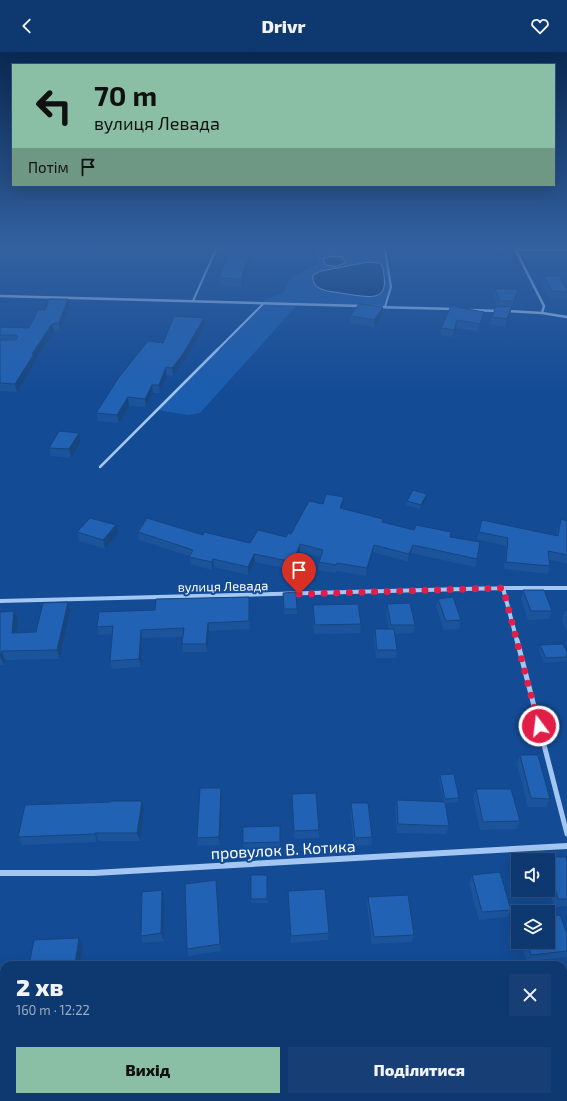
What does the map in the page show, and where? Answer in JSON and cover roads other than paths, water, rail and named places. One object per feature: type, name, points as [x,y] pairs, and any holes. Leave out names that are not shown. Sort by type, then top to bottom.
[{"type":"street","points":[[0,296],[363,306]]},
{"type":"street","points":[[539,296],[544,306],[542,313]]},
{"type":"street","points":[[370,307],[456,309]]},
{"type":"street","points":[[464,310],[542,313],[567,317]]},
{"type":"street","points":[[503,588],[567,834]]},
{"type":"street","name":"вулиця Левада","points":[[0,601],[503,588],[567,588]]},
{"type":"street","name":"провулок В. Котика","points":[[0,873],[94,873],[567,846]]},
{"type":"lane","points":[[193,301],[195,296]]},
{"type":"lane","points":[[385,307],[388,296]]},
{"type":"lane","points":[[100,467],[263,304]]}]
